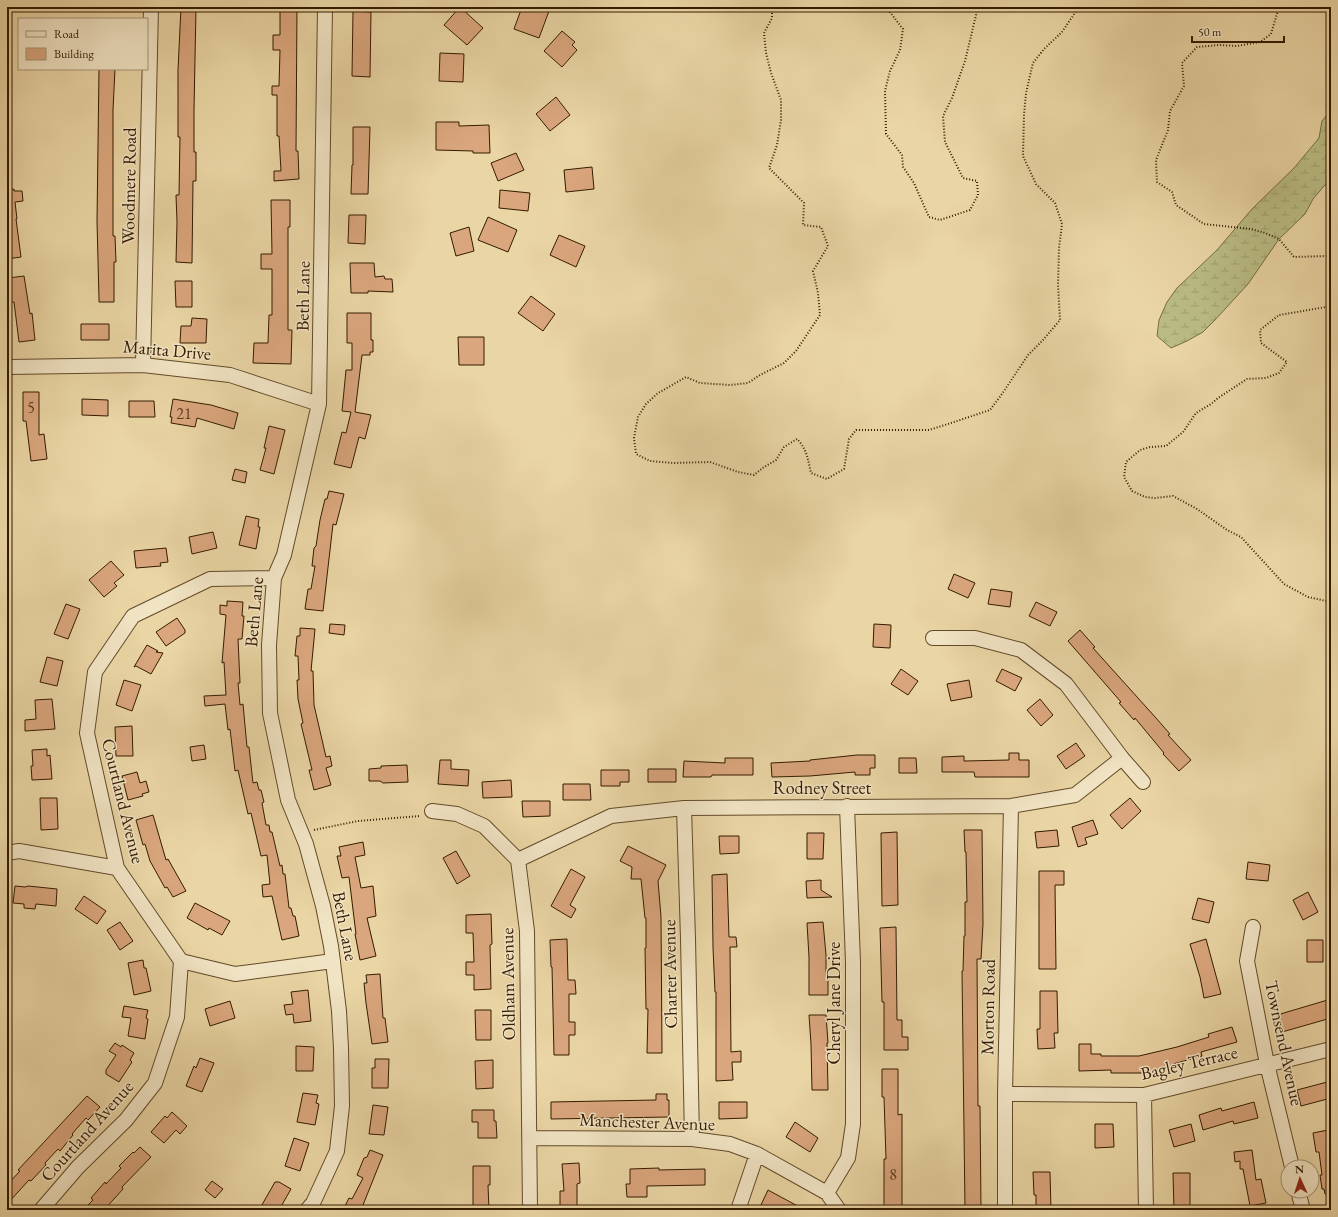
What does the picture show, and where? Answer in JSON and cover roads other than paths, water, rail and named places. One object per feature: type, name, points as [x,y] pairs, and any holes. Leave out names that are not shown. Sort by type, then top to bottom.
[{"type":"street","name":"Woodmere Road","points":[[143,365],[151,7]]},
{"type":"street","name":"Beth Lane","points":[[307,1210],[313,1203],[337,1151],[342,1106],[340,1033],[333,961],[323,906],[306,844],[288,800],[270,713],[269,645],[274,578],[284,555],[319,404],[326,7]]},
{"type":"street","name":"Marita Drive","points":[[7,367],[143,365],[230,375],[319,404]]},
{"type":"street","name":"Courtland Avenue","points":[[41,1210],[78,1167],[126,1120],[155,1083],[177,1017],[181,961],[117,868],[87,733],[95,672],[133,616],[210,579],[274,578]]},
{"type":"street","points":[[933,638],[976,638],[1021,650],[1066,684],[1122,758],[1143,782]]},
{"type":"street","name":"Rodney Street","points":[[518,860],[611,816],[684,808],[1011,806],[1076,795],[1122,758]]},
{"type":"street","name":"Cheryl Jane Drive","points":[[827,1193],[848,1158],[853,1124],[853,962],[847,806]]},
{"type":"street","name":"Morton Road","points":[[1005,1210],[1005,1094],[1011,806]]},
{"type":"street","name":"Charter Avenue","points":[[684,808],[692,1139]]},
{"type":"street","points":[[432,811],[457,814],[484,826],[518,860]]},
{"type":"street","points":[[7,853],[19,851],[117,868]]},
{"type":"street","name":"Oldham Avenue","points":[[518,860],[527,931],[530,1210]]},
{"type":"street","name":"Townsend Avenue","points":[[1253,927],[1247,961],[1267,1064],[1290,1159]]},
{"type":"street","points":[[181,961],[235,974],[333,961]]},
{"type":"street","name":"Bagley Terrace","points":[[1005,1094],[1144,1095],[1331,1049]]},
{"type":"street","points":[[1144,1095],[1146,1210]]},
{"type":"street","name":"Manchester Avenue","points":[[530,1138],[692,1139],[730,1144],[757,1154],[827,1193],[839,1210]]},
{"type":"street","points":[[738,1210],[757,1154]]},
{"type":"street","points":[[1300,1199],[1303,1210]]}]
